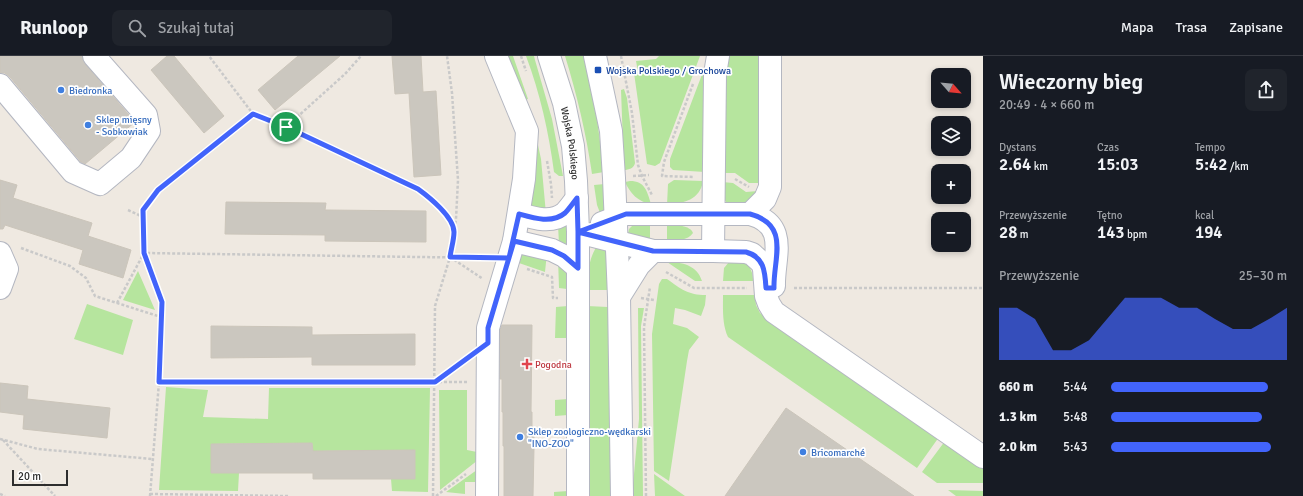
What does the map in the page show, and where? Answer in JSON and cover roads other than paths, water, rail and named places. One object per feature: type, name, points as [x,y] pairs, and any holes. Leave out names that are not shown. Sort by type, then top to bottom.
[{"type":"street","points":[[0,85],[73,172],[100,184],[131,158],[148,131],[146,115],[94,56]]},
{"type":"street","points":[[487,496],[488,328],[511,249],[519,214],[524,179],[527,132],[496,56]]},
{"type":"street","name":"Wojska Polskiego","points":[[549,56],[564,103],[573,146],[577,198],[578,496]]},
{"type":"street","points":[[595,56],[611,131],[619,297],[622,496]]},
{"type":"street","points":[[713,251],[715,74],[718,56]]},
{"type":"street","points":[[750,214],[765,199],[770,187],[770,56]]},
{"type":"street","points":[[519,214],[539,219],[553,219],[565,213],[577,198]]},
{"type":"street","points":[[578,232],[626,214],[750,214],[756,216],[773,229],[777,238],[770,288],[766,296],[774,312],[983,457]]},
{"type":"street","points":[[578,232],[617,242],[658,261]]},
{"type":"street","points":[[511,249],[552,250],[564,256],[578,268]]},
{"type":"street","points":[[0,288],[7,269],[8,250]]},
{"type":"street","points":[[619,297],[639,265],[713,251],[746,252],[757,257],[764,269],[770,288]]},
{"type":"place","name":"Wojska Polskiego / Grochowa","points":[[598,70]]},
{"type":"place","name":"Biedronka","points":[[61,90]]},
{"type":"place","name":"Sklep mięsny - Sobkowiak","points":[[88,125]]},
{"type":"place","name":"Pogodna","points":[[527,364]]},
{"type":"place","name":"Sklep zoologiczno-wędkarski \"INO-ZOO\"","points":[[520,437]]},
{"type":"place","name":"Bricomarché","points":[[803,452]]}]
